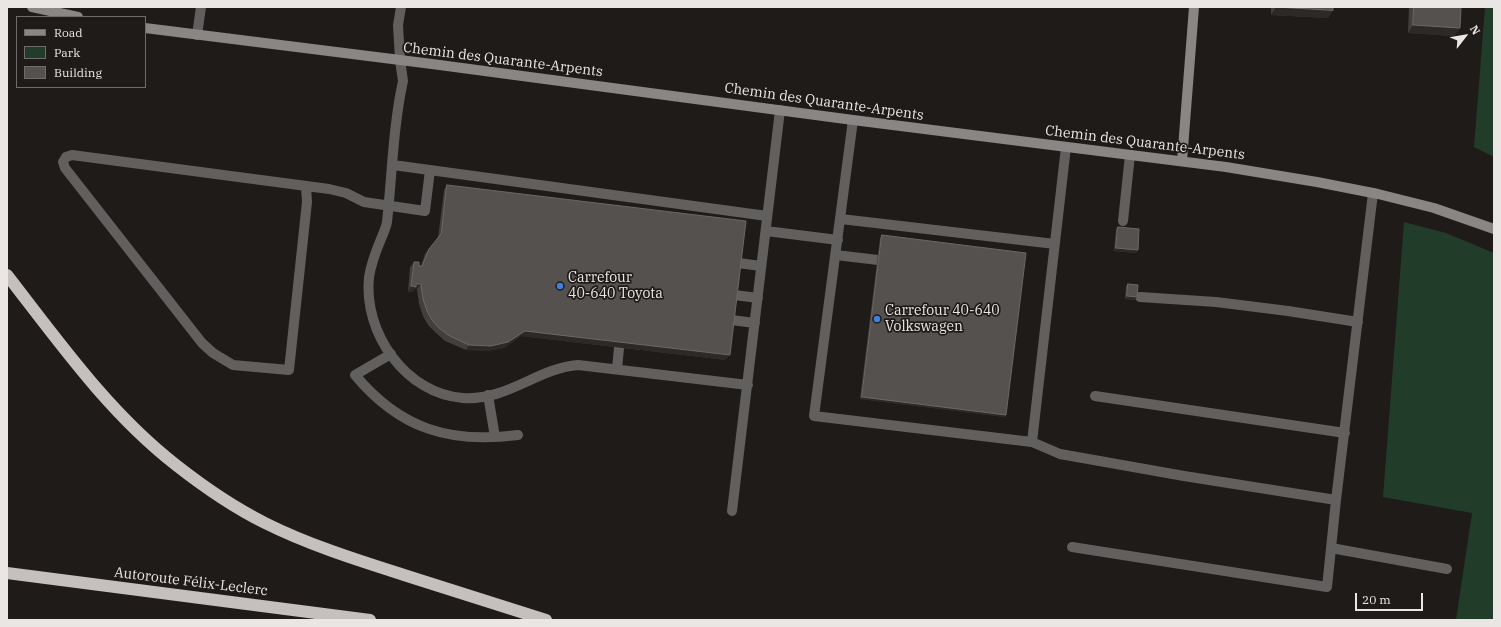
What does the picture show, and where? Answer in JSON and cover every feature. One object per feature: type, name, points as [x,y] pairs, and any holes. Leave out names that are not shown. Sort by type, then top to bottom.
[{"type":"highway","points":[[7,275],[85,375],[120,414],[175,464],[217,496],[264,523],[320,547],[362,562],[546,620]]},
{"type":"highway","name":"Autoroute Félix-Leclerc","points":[[7,574],[370,620]]},
{"type":"street","points":[[34,7],[74,16]]},
{"type":"street","points":[[197,35],[201,7]]},
{"type":"street","points":[[401,7],[398,25],[403,81],[387,225],[372,263],[369,277],[369,290],[371,309],[376,327],[383,342],[391,354],[410,375],[424,386],[437,392],[451,397],[465,398],[488,396],[514,389],[563,367],[587,366],[748,385]]},
{"type":"street","points":[[1182,161],[1194,7]]},
{"type":"street","name":"Chemin des Quarante-Arpents","points":[[146,28],[1182,161],[1311,181],[1373,193],[1434,208],[1494,229]]},
{"type":"street","points":[[732,511],[780,110]]},
{"type":"street","points":[[853,120],[814,416],[1032,442],[1068,456],[1336,500]]},
{"type":"street","points":[[1032,442],[1066,147]]},
{"type":"street","points":[[306,186],[307,202],[290,370],[233,365],[213,353],[202,343],[65,168],[63,162],[66,157],[72,155],[338,190],[364,202],[424,211],[430,170]]},
{"type":"street","points":[[1123,221],[1130,155]]},
{"type":"street","points":[[393,165],[767,216]]},
{"type":"street","points":[[1072,547],[1327,587],[1373,193]]},
{"type":"street","points":[[841,219],[1055,244]]},
{"type":"street","points":[[766,231],[838,240]]},
{"type":"street","points":[[836,255],[878,260]]},
{"type":"street","points":[[738,263],[762,266]]},
{"type":"street","points":[[734,295],[758,298]]},
{"type":"street","points":[[1140,297],[1216,302],[1358,322]]},
{"type":"street","points":[[731,320],[755,323]]},
{"type":"street","points":[[616,369],[619,348]]},
{"type":"street","points":[[391,354],[355,375],[388,408],[411,422],[436,432],[462,437],[518,435]]},
{"type":"street","points":[[488,396],[495,437]]},
{"type":"street","points":[[1095,396],[1345,433]]},
{"type":"street","points":[[1331,548],[1447,569]]},
{"type":"green space","points":[[1485,7],[1494,7],[1494,157],[1474,147]]},
{"type":"green space","points":[[1404,222],[1446,233],[1494,253],[1494,620],[1456,620],[1472,513],[1383,497]]},
{"type":"building","points":[[1276,7],[1333,7],[1333,10]]},
{"type":"building","points":[[1414,7],[1461,7],[1460,28],[1413,25]]},
{"type":"building","points":[[447,185],[746,221],[730,355],[525,331],[508,342],[491,346],[469,345],[448,335],[432,320],[427,311],[423,299],[421,284],[416,284],[416,287],[411,286],[414,262],[419,262],[419,266],[422,266],[429,249],[441,234]]},
{"type":"building","points":[[1118,227],[1139,229],[1138,250],[1116,248]]},
{"type":"building","points":[[882,235],[1026,253],[1006,415],[862,397]]},
{"type":"building","points":[[1128,284],[1138,285],[1137,297],[1127,296]]},
{"type":"place","name":"Carrefour 40-640 Toyota","points":[[560,286]]},
{"type":"place","name":"Carrefour 40-640 Volkswagen","points":[[877,319]]}]
